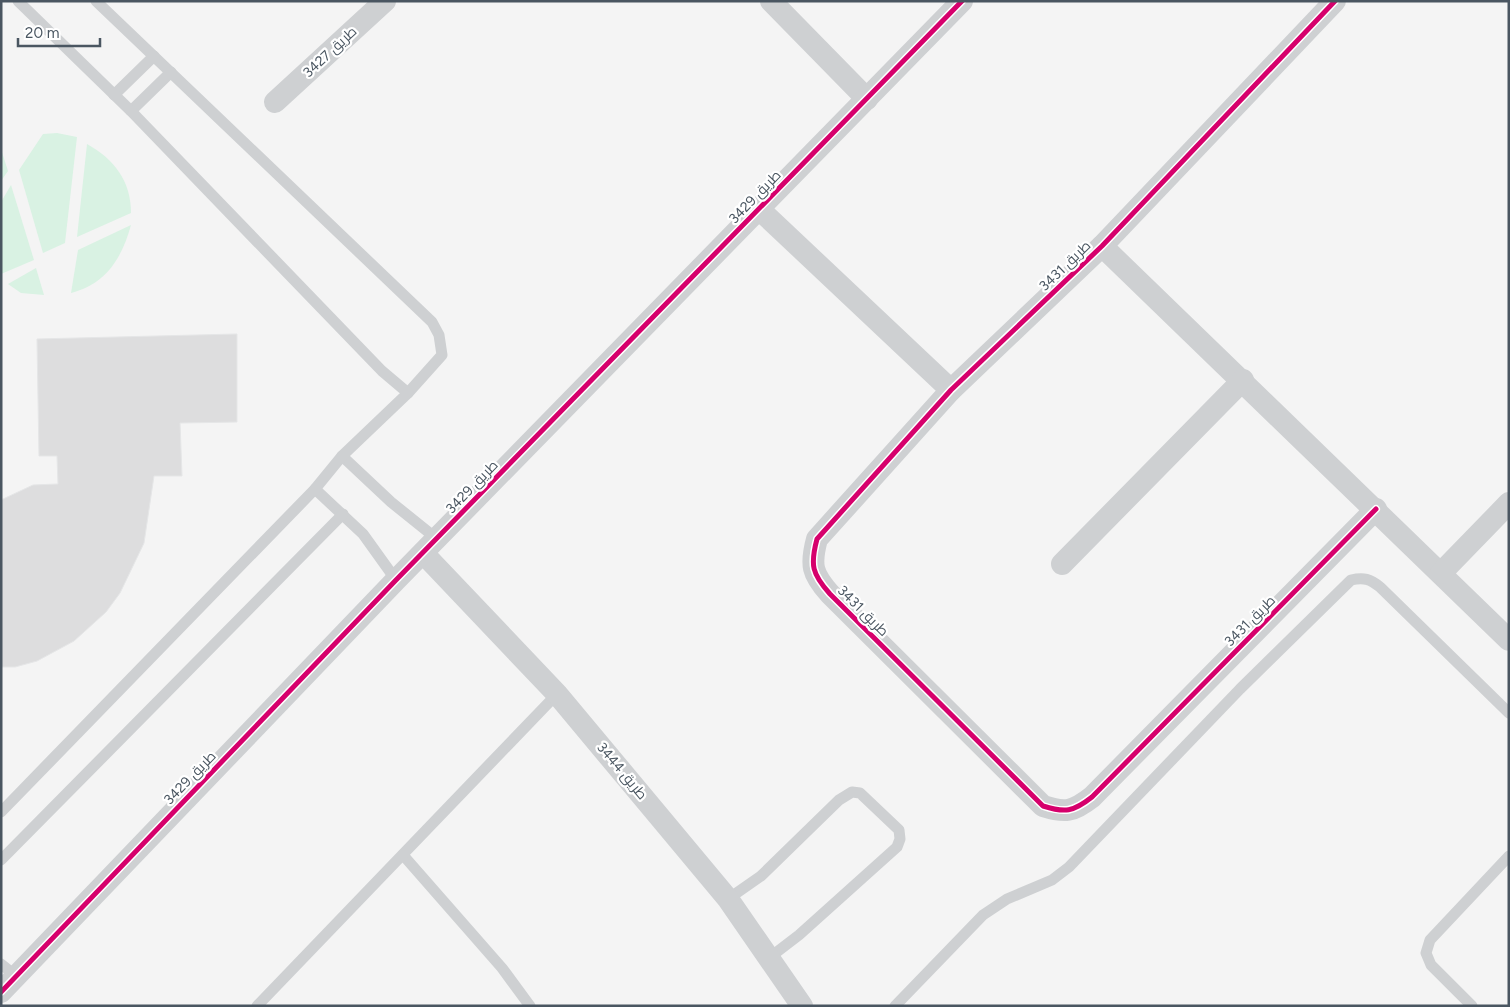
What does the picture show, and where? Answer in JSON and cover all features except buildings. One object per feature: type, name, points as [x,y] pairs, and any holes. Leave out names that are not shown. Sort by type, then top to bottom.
[{"type":"street","name":"طريق 3427","points":[[275,102],[385,1]]},
{"type":"street","points":[[771,1],[867,99]]},
{"type":"street","name":"طريق 3429","points":[[6,977],[962,1]]},
{"type":"street","name":"طريق 3431","points":[[1335,1],[1102,246],[951,390],[817,539],[812,559],[816,579],[1043,806],[1060,812],[1078,808],[1092,797],[1376,509]]},
{"type":"street","points":[[759,209],[951,390]]},
{"type":"street","name":"طريق 3431","points":[[1102,246],[1243,380],[1509,640]]},
{"type":"street","points":[[1062,564],[1243,380]]},
{"type":"street","points":[[1441,573],[1509,504]]},
{"type":"street","name":"طريق 3444","points":[[430,546],[557,694],[728,899],[802,1006]]},
{"type":"lane","points":[[18,1],[131,112],[382,371],[408,393]]},
{"type":"lane","points":[[1,812],[315,489],[342,456],[408,393],[442,355],[439,335],[432,322],[96,1]]},
{"type":"lane","points":[[114,95],[154,56]]},
{"type":"lane","points":[[131,112],[171,72]]},
{"type":"lane","points":[[342,456],[391,502],[430,546]]},
{"type":"lane","points":[[315,489],[364,534],[396,580]]},
{"type":"lane","points":[[1,860],[342,514]]},
{"type":"lane","points":[[895,1006],[983,915],[1007,899],[1052,880],[1069,867],[1247,683],[1351,580],[1362,578],[1372,580],[1509,713]]},
{"type":"lane","points":[[257,1006],[557,694]]},
{"type":"lane","points":[[728,899],[761,876],[840,800],[852,792],[860,793],[899,830],[900,839],[897,847],[799,935],[769,958]]},
{"type":"lane","points":[[403,855],[502,968],[530,1006]]},
{"type":"lane","points":[[1472,1006],[1430,965],[1426,952],[1430,940],[1509,856]]},
{"type":"green space","points":[[57,133],[77,137],[65,243],[43,253],[19,170],[43,134]]},
{"type":"green space","points":[[87,144],[113,164],[119,172],[128,191],[131,213],[77,237]]},
{"type":"green space","points":[[1,149],[8,171],[1,181]]},
{"type":"green space","points":[[11,185],[34,260],[1,274],[1,202]]},
{"type":"green space","points":[[131,225],[123,248],[111,268],[94,283],[71,293],[78,250]]},
{"type":"green space","points":[[36,268],[44,295],[21,293],[8,284]]},
{"type":"cycle path","points":[[1,992],[396,580],[962,1]]},
{"type":"cycle path","points":[[1335,1],[1102,246],[951,390],[817,539],[813,563],[819,581],[830,594],[1043,806],[1057,810],[1069,810],[1092,797],[1376,509]]}]
